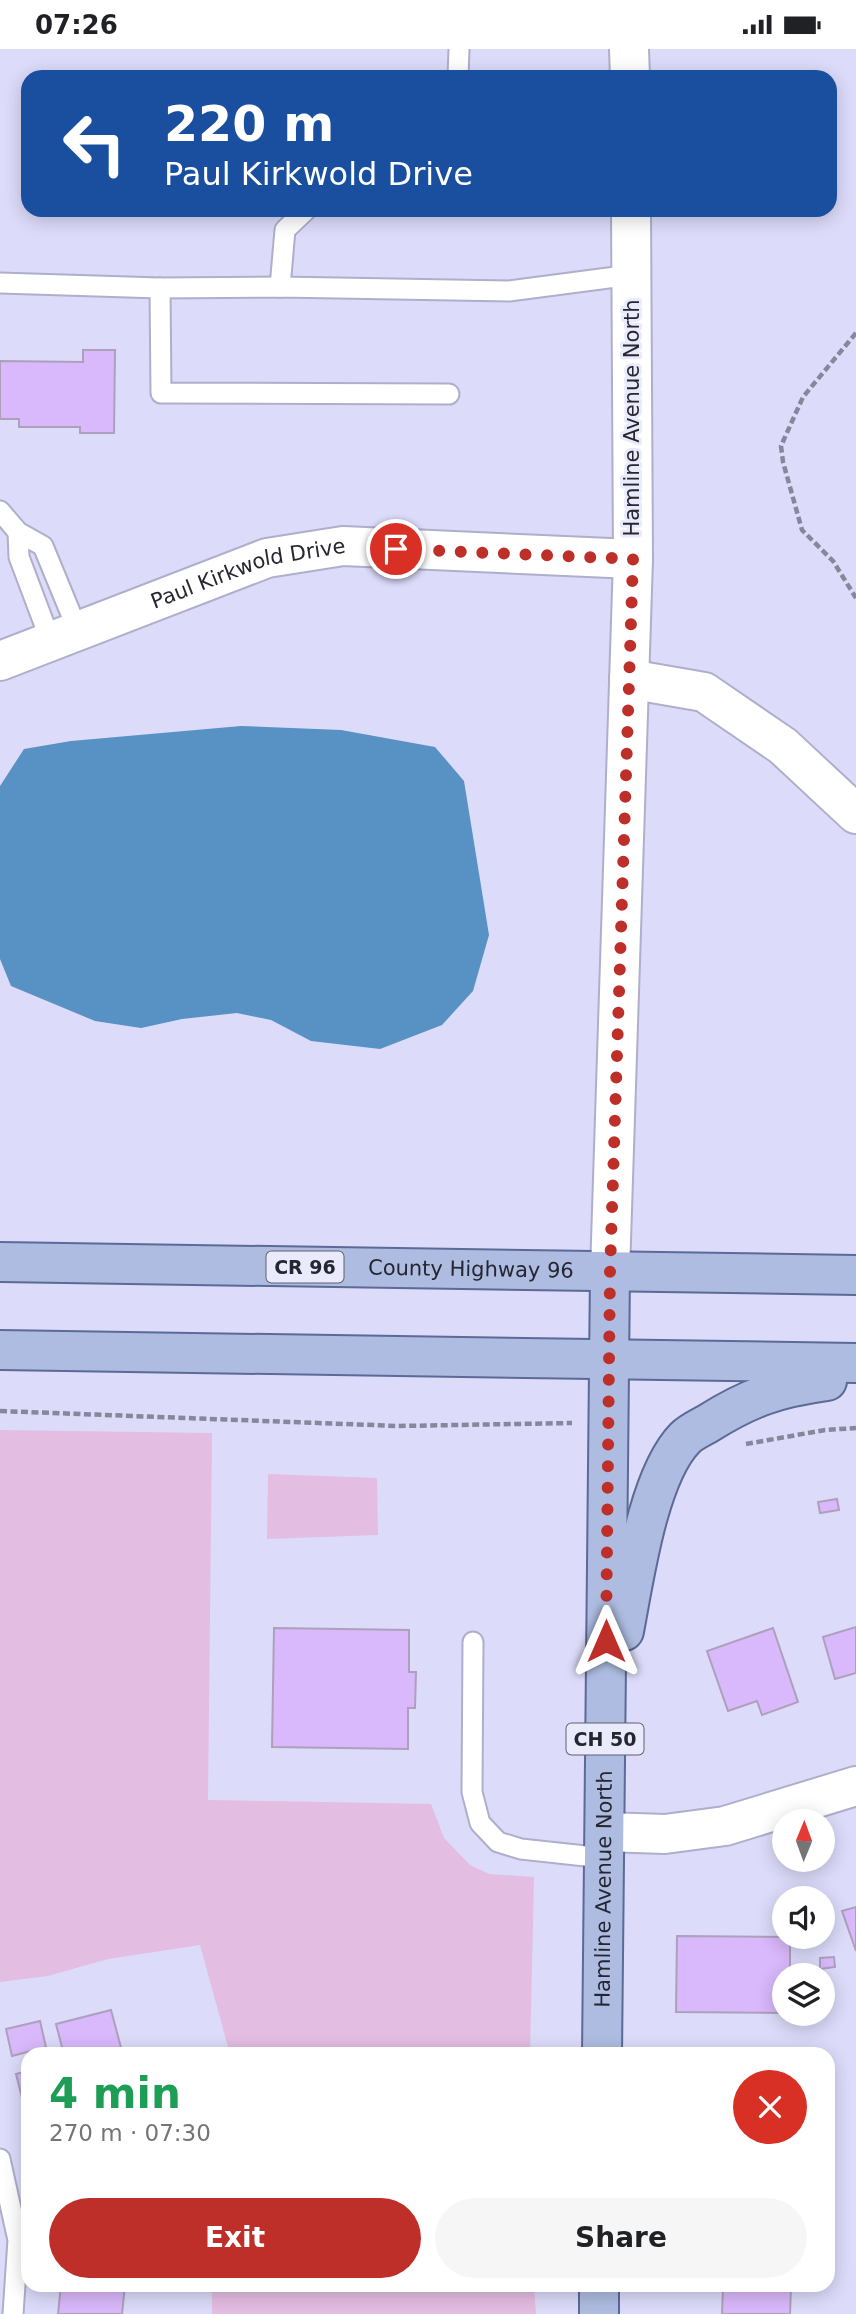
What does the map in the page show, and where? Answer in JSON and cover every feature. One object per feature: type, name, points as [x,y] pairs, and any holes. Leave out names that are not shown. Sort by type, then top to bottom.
[{"type":"main road","name":"County Highway 96","points":[[0,1262],[856,1275]]},
{"type":"main road","name":"Hamline Avenue North","points":[[602,2047],[610,1272]]},
{"type":"main road","points":[[0,1350],[856,1363]]},
{"type":"main road","points":[[606,1722],[656,1488],[670,1459],[686,1437],[758,1396],[779,1388],[856,1377]]},
{"type":"main road","points":[[599,2292],[599,2314]]},
{"type":"street","points":[[629,49],[630,70]]},
{"type":"street","name":"Hamline Avenue North","points":[[610,1272],[633,559],[631,217]]},
{"type":"street","name":"Paul Kirkwold Drive","points":[[0,661],[267,558],[343,547],[633,559]]},
{"type":"street","points":[[629,680],[704,692],[783,746],[856,814]]},
{"type":"street","points":[[605,1845],[665,1833],[725,1826],[856,1786]]},
{"type":"lane","points":[[458,70],[459,49]]},
{"type":"lane","points":[[279,287],[285,230],[299,217]]},
{"type":"lane","points":[[0,282],[160,288],[509,291],[631,275]]},
{"type":"lane","points":[[160,288],[161,393],[449,394]]},
{"type":"lane","points":[[0,511],[18,532],[43,546],[64,637]]},
{"type":"lane","points":[[0,542],[18,532]]},
{"type":"lane","points":[[18,532],[19,557],[64,637]]},
{"type":"lane","points":[[473,1642],[472,1792],[480,1823],[498,1842],[521,1849],[605,1845]]},
{"type":"lane","points":[[0,2159],[18,2240],[13,2314]]},
{"type":"path","points":[[856,333],[803,397],[782,446],[783,462],[802,530],[833,561],[856,598]]},
{"type":"path","points":[[0,1411],[398,1426],[520,1426],[534,1423]]},
{"type":"path","points":[[743,1445],[825,1430],[856,1428]]},
{"type":"shaded area","points":[[0,1430],[212,1433],[208,1800],[431,1804],[444,1838],[470,1865],[489,1874],[534,1877],[530,2047],[228,2047],[200,1945],[108,1959],[48,1976],[0,1982]]},
{"type":"shaded area","points":[[268,1474],[377,1478],[378,1535],[267,1539]]},
{"type":"shaded area","points":[[212,2292],[534,2292],[536,2314],[212,2314]]},
{"type":"water","points":[[241,726],[341,730],[435,747],[464,781],[489,935],[473,991],[442,1025],[380,1049],[311,1041],[271,1020],[237,1013],[182,1019],[141,1028],[95,1021],[11,986],[0,959],[0,786],[24,749],[71,741]]},
{"type":"building","points":[[83,350],[115,350],[114,433],[80,433],[80,427],[19,427],[19,419],[0,419],[0,361],[83,362]]},
{"type":"building","points":[[837,1499],[839,1510],[820,1513],[818,1502]]},
{"type":"building","points":[[856,1627],[856,1673],[835,1679],[823,1637]]},
{"type":"building","points":[[274,1628],[409,1630],[409,1672],[416,1672],[415,1708],[408,1708],[408,1749],[272,1747]]},
{"type":"building","points":[[773,1628],[798,1702],[762,1715],[757,1701],[728,1711],[707,1651]]},
{"type":"building","points":[[856,1907],[856,1951],[842,1911]]},
{"type":"building","points":[[677,1936],[772,1937],[772,1949],[790,1949],[790,1963],[772,1963],[772,2013],[676,2012]]},
{"type":"building","points":[[834,1957],[835,1963],[820,1963],[820,1958]]},
{"type":"building","points":[[111,2010],[121,2047],[62,2047],[56,2024]]},
{"type":"building","points":[[40,2021],[46,2047],[21,2047],[21,2054],[12,2056],[6,2029]]},
{"type":"building","points":[[21,2073],[21,2094],[16,2074]]},
{"type":"building","points":[[60,2292],[124,2292],[122,2314],[58,2314]]},
{"type":"building","points":[[723,2292],[791,2292],[790,2314],[722,2314]]},
{"type":"route","points":[[396,549],[633,559],[610,1272],[606,1641]]}]
